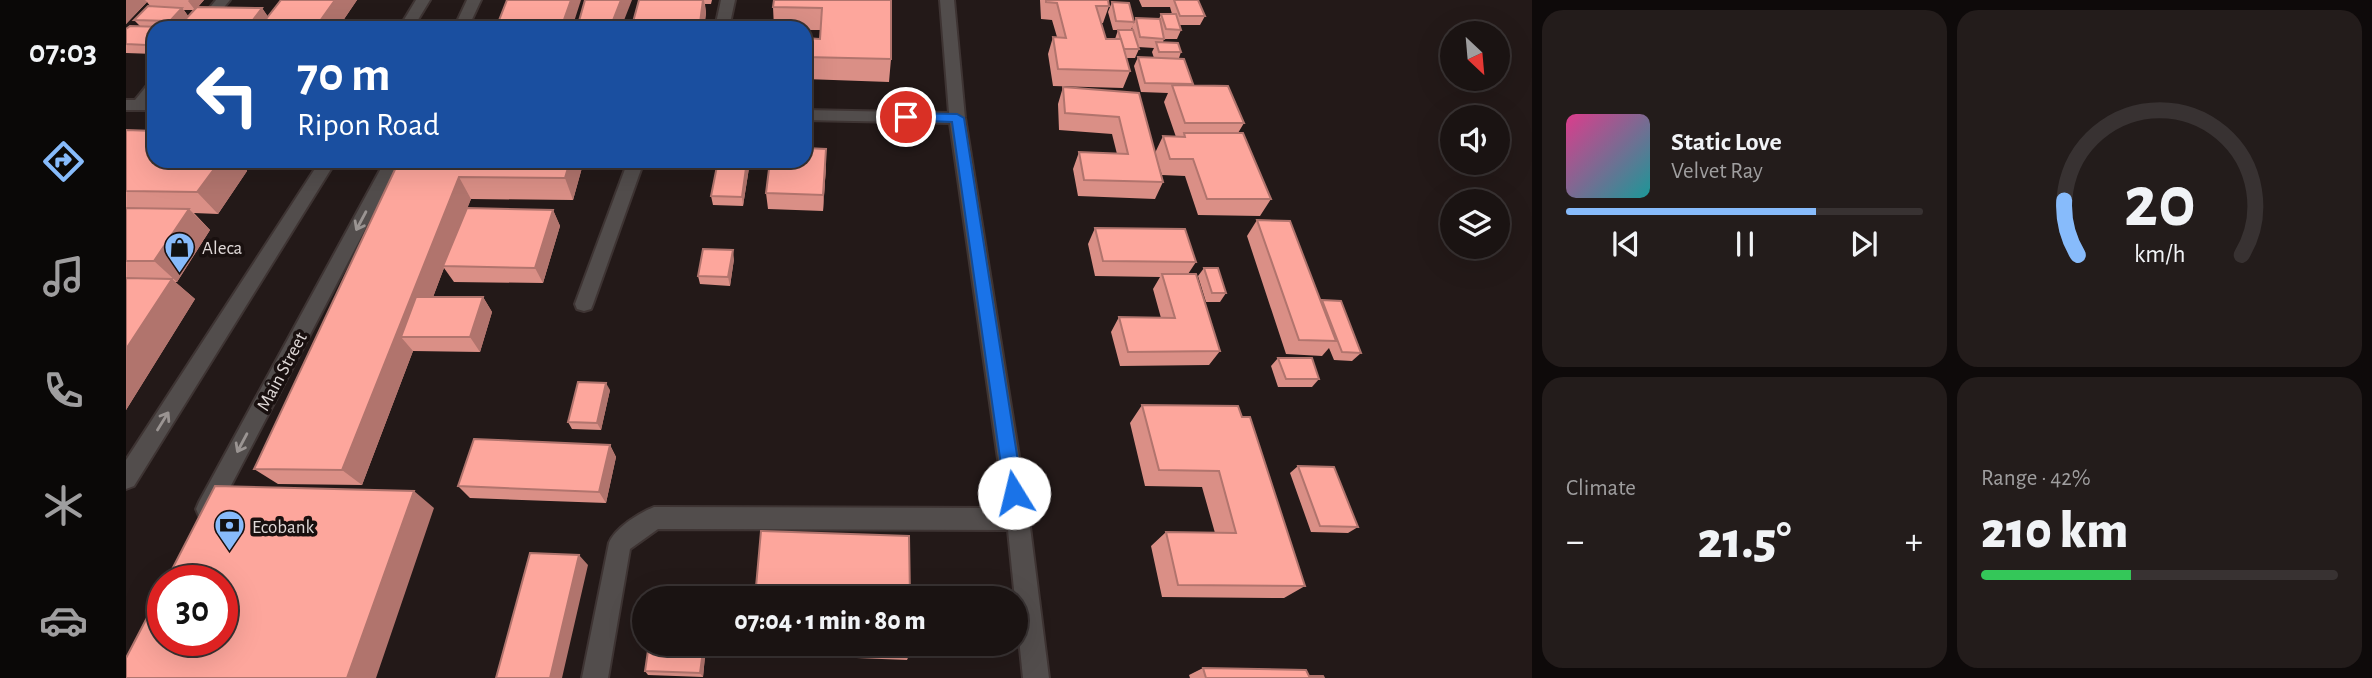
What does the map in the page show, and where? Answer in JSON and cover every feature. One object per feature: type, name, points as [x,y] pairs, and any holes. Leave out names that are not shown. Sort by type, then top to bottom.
[{"type":"street","points":[[206,21],[223,0]]},
{"type":"street","points":[[410,21],[423,0]]},
{"type":"street","points":[[464,21],[474,0]]},
{"type":"street","points":[[724,21],[728,0]]},
{"type":"street","points":[[947,0],[957,118],[1018,519],[1036,678]]},
{"type":"street","points":[[812,116],[957,118]]},
{"type":"street","points":[[126,479],[324,168]]},
{"type":"street","name":"Main Street","points":[[200,521],[389,168]]},
{"type":"street","points":[[584,304],[633,168]]},
{"type":"street","points":[[595,678],[620,542],[654,518],[1018,519]]},
{"type":"building","points":[[281,0],[335,0],[320,21],[264,21]]},
{"type":"building","points":[[507,0],[571,0],[564,21],[499,21]]},
{"type":"building","points":[[585,0],[621,0],[613,21],[579,21]]},
{"type":"building","points":[[639,0],[703,0],[700,21],[633,21]]},
{"type":"building","points":[[774,0],[891,0],[891,59],[812,57],[812,38],[820,39],[822,8],[773,7]]},
{"type":"building","points":[[1046,0],[1108,0],[1109,6],[1096,6],[1106,39],[1121,39],[1130,71],[1058,69],[1053,37],[1066,38],[1057,3]]},
{"type":"building","points":[[1174,0],[1198,0],[1205,16],[1180,16]]},
{"type":"building","points":[[1112,2],[1129,3],[1134,22],[1116,21]]},
{"type":"building","points":[[148,6],[182,8],[170,21],[134,20]]},
{"type":"building","points":[[197,7],[262,8],[252,21],[184,21]]},
{"type":"building","points":[[1161,14],[1176,14],[1181,30],[1166,29]]},
{"type":"building","points":[[1136,18],[1160,19],[1164,39],[1140,37]]},
{"type":"building","points":[[130,26],[147,27],[147,44],[126,44],[126,29]]},
{"type":"building","points":[[1118,30],[1133,30],[1139,49],[1124,49]]},
{"type":"building","points":[[1156,42],[1178,43],[1181,52],[1159,52]]},
{"type":"building","points":[[1138,57],[1184,59],[1193,84],[1145,83]]},
{"type":"building","points":[[1172,85],[1228,86],[1244,123],[1185,123]]},
{"type":"building","points":[[1063,87],[1139,93],[1163,182],[1084,180],[1079,152],[1128,154],[1119,117],[1065,113]]},
{"type":"building","points":[[126,130],[147,131],[147,168],[215,168],[197,192],[126,191]]},
{"type":"building","points":[[1184,133],[1243,133],[1271,199],[1207,199],[1193,159],[1170,159],[1163,136],[1185,137]]},
{"type":"building","points":[[812,148],[826,149],[823,195],[766,193],[769,168],[812,168]]},
{"type":"building","points":[[396,168],[568,168],[565,178],[459,177],[342,470],[254,469]]},
{"type":"building","points":[[717,168],[746,168],[742,197],[711,196]]},
{"type":"building","points":[[126,208],[189,209],[154,261],[126,261]]},
{"type":"building","points":[[467,208],[553,210],[535,268],[443,266]]},
{"type":"building","points":[[1257,220],[1290,221],[1336,341],[1299,340]]},
{"type":"building","points":[[1095,228],[1185,229],[1196,262],[1103,261]]},
{"type":"building","points":[[703,249],[733,250],[728,277],[698,276]]},
{"type":"building","points":[[1204,268],[1218,268],[1226,293],[1212,293]]},
{"type":"building","points":[[1162,274],[1196,274],[1220,351],[1128,352],[1119,317],[1175,318]]},
{"type":"building","points":[[126,278],[172,279],[126,349]]},
{"type":"building","points":[[416,297],[483,297],[470,337],[401,337]]},
{"type":"building","points":[[1322,300],[1341,301],[1361,353],[1342,352]]},
{"type":"building","points":[[1278,358],[1312,358],[1319,379],[1286,379]]},
{"type":"building","points":[[578,382],[606,383],[597,423],[568,422]]},
{"type":"building","points":[[1142,405],[1238,406],[1242,417],[1250,417],[1305,586],[1178,585],[1166,532],[1236,533],[1219,471],[1159,470]]},
{"type":"building","points":[[474,439],[610,445],[599,492],[458,486]]},
{"type":"building","points":[[1298,466],[1334,467],[1358,527],[1320,526]]},
{"type":"building","points":[[215,486],[414,491],[347,678],[126,678],[126,658],[147,618],[147,656],[238,656],[238,565],[174,565]]},
{"type":"building","points":[[761,531],[909,536],[910,586],[756,586]]},
{"type":"building","points":[[530,553],[579,555],[550,678],[496,678]]},
{"type":"building","points":[[647,656],[702,656],[700,673],[645,671]]},
{"type":"building","points":[[1203,668],[1306,670],[1309,676],[1324,678],[1206,678]]},
{"type":"place","name":"Aleca","points":[[179,274]]},
{"type":"place","name":"Ecobank","points":[[229,553]]},
{"type":"route","points":[[906,117],[957,118],[1014,493]]}]
